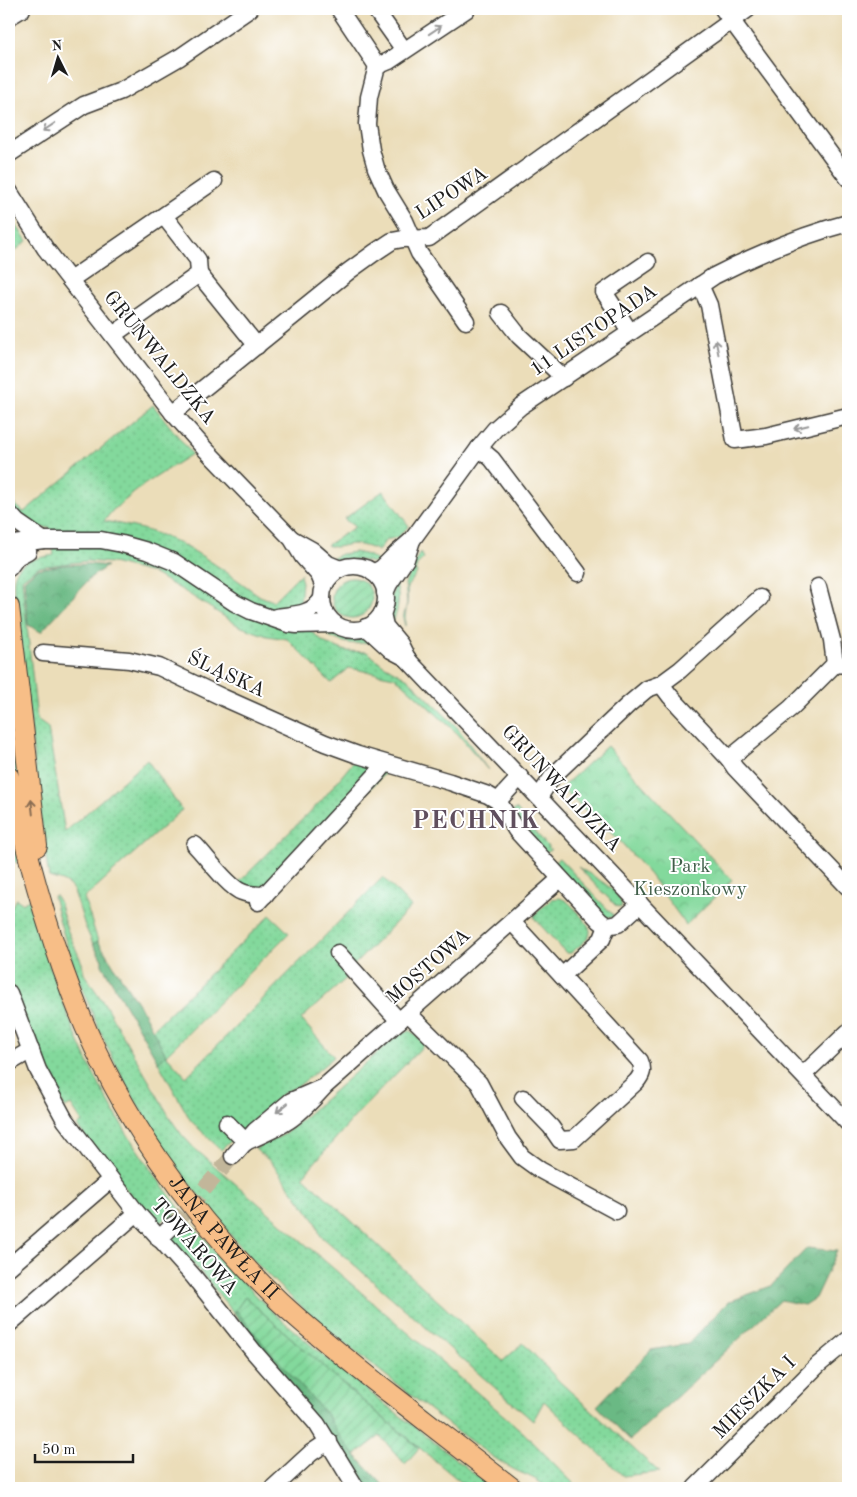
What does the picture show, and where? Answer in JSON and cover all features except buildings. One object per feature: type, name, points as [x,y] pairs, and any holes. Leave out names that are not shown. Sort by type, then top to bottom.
[{"type":"main road","name":"JANA PAWŁA II","points":[[9,608],[34,830],[39,855],[43,903]]},
{"type":"main road","name":"JANA PAWŁA II","points":[[9,778],[24,839],[53,938],[73,996],[100,1057],[123,1102],[153,1151],[203,1219],[250,1272],[296,1316],[353,1364],[512,1488]]},
{"type":"street","points":[[9,17],[22,9]]},
{"type":"street","points":[[9,154],[71,112],[90,102],[121,91],[180,57],[250,9]]},
{"type":"street","points":[[339,9],[377,66],[369,97],[367,124],[371,150],[381,180],[405,220],[419,253],[466,321]]},
{"type":"street","points":[[375,9],[404,50]]},
{"type":"street","points":[[377,66],[389,61],[467,9]]},
{"type":"street","name":"LIPOWA","points":[[173,413],[374,253],[392,241],[429,238],[446,227],[727,15],[748,9]]},
{"type":"street","points":[[727,15],[848,178]]},
{"type":"street","points":[[70,280],[214,181]]},
{"type":"street","name":"GRUNWALDZKA","points":[[9,191],[38,237],[173,413],[205,450],[292,539],[303,557],[319,575],[323,593]]},
{"type":"street","points":[[164,216],[198,260],[199,274],[257,346]]},
{"type":"street","name":"11 LISTOPADA","points":[[374,573],[412,540],[479,448],[495,429],[515,411],[700,285],[757,255],[848,222]]},
{"type":"street","points":[[630,332],[604,292],[648,262]]},
{"type":"street","points":[[113,335],[199,274]]},
{"type":"street","points":[[700,285],[709,306],[735,440],[766,436],[848,416]]},
{"type":"street","points":[[501,313],[519,336],[564,378]]},
{"type":"street","points":[[479,448],[492,459],[578,573]]},
{"type":"street","points":[[9,513],[17,522],[43,540]]},
{"type":"street","name":"GRUNWALDZKA","points":[[292,539],[312,550],[328,564],[340,569]]},
{"type":"street","points":[[9,546],[43,540],[101,540],[122,544],[147,551],[188,570],[235,603],[251,611],[288,624],[334,624],[349,630],[366,627],[382,613],[386,600],[385,593],[379,578],[374,573],[354,566],[340,569],[330,576],[323,593],[313,609],[271,617]]},
{"type":"street","points":[[9,568],[17,557],[28,551],[63,540]]},
{"type":"street","name":"11 LISTOPADA","points":[[385,593],[406,560],[412,540]]},
{"type":"street","points":[[9,553],[28,551]]},
{"type":"street","points":[[729,759],[842,664],[832,640],[818,587]]},
{"type":"street","points":[[323,593],[325,613],[334,624]]},
{"type":"street","points":[[539,797],[553,776],[631,709],[647,688],[661,684],[680,670],[760,598]]},
{"type":"street","name":"GRUNWALDZKA","points":[[382,613],[385,626],[400,644],[408,660]]},
{"type":"street","name":"GRUNWALDZKA","points":[[366,627],[391,650],[408,660],[848,1123]]},
{"type":"street","name":"ŚLĄSKA","points":[[43,653],[129,660],[159,667],[325,743],[385,764],[450,782],[493,798]]},
{"type":"street","points":[[661,684],[735,768],[848,887]]},
{"type":"street","points":[[195,845],[240,892],[261,898],[378,774],[385,764]]},
{"type":"street","points":[[520,777],[493,798],[516,830],[560,879],[607,926],[618,924],[640,904]]},
{"type":"street","name":"MOSTOWA","points":[[233,1156],[275,1113],[291,1100],[325,1086],[560,879]]},
{"type":"street","points":[[512,922],[640,1061],[643,1068],[636,1082],[574,1140],[560,1140],[551,1127],[523,1098]]},
{"type":"street","points":[[562,976],[602,938],[607,926]]},
{"type":"street","points":[[338,953],[404,1017],[479,1084],[508,1138],[522,1157],[540,1170],[616,1211]]},
{"type":"street","name":"TOWAROWA","points":[[9,993],[38,1070],[65,1120],[137,1214],[194,1277],[254,1352],[317,1424],[356,1488]]},
{"type":"street","points":[[802,1075],[848,1032]]},
{"type":"street","points":[[9,1063],[30,1050]]},
{"type":"street","points":[[227,1123],[246,1142]]},
{"type":"street","points":[[9,1267],[110,1180]]},
{"type":"street","points":[[9,1324],[137,1214]]},
{"type":"street","points":[[159,1240],[173,1225]]},
{"type":"street","name":"MIESZKA I","points":[[695,1488],[818,1365],[848,1340]]},
{"type":"street","points":[[273,1488],[311,1453],[329,1441]]},
{"type":"green space","points":[[9,214],[27,241],[9,256]]},
{"type":"green space","points":[[153,405],[192,454],[145,484],[113,510],[104,521],[144,530],[180,544],[216,565],[260,596],[273,601],[301,573],[300,604],[297,605],[297,608],[312,632],[325,643],[346,651],[367,652],[382,664],[408,679],[457,727],[488,770],[458,734],[394,677],[349,668],[331,683],[287,639],[267,636],[239,626],[152,573],[112,563],[87,561],[38,567],[22,579],[37,720],[48,728],[65,832],[147,760],[182,810],[84,898],[98,941],[93,944],[74,891],[62,881],[49,877],[15,605],[14,581],[18,569],[26,562],[54,555],[50,528],[34,527],[11,507],[12,502],[24,512]]},
{"type":"green space","points":[[383,491],[409,526],[398,537],[386,540],[378,551],[354,544],[337,547],[327,545],[355,527],[344,519]]},
{"type":"green space","points":[[355,552],[368,555],[379,562],[331,559],[341,554]]},
{"type":"green space","points":[[420,552],[424,558],[416,566],[415,570],[417,573],[407,587],[407,603],[405,583]]},
{"type":"green space","points":[[89,564],[107,566],[91,577],[41,632],[28,625],[24,580],[37,569]]},
{"type":"green space","points":[[356,578],[363,581],[369,587],[372,598],[371,606],[363,615],[356,618],[348,618],[341,615],[333,606],[332,594],[335,587],[344,579]]},
{"type":"green space","points":[[395,581],[398,603],[396,614],[391,624],[389,610]]},
{"type":"green space","points":[[407,603],[405,617],[405,626],[403,618]]},
{"type":"green space","points":[[325,627],[347,635],[363,636],[372,640],[359,644],[346,643],[322,631]]},
{"type":"green space","points":[[9,670],[23,813],[9,748]]},
{"type":"green space","name":"Park Kieszonkowy","points":[[607,746],[732,880],[686,925],[650,875],[620,841],[561,788]]},
{"type":"green space","points":[[354,761],[385,773],[260,906],[237,884],[322,800]]},
{"type":"green space","points":[[516,809],[551,850],[545,853],[520,826],[513,811]]},
{"type":"green space","points":[[9,821],[19,862],[13,862],[12,869],[9,869]]},
{"type":"green space","points":[[559,858],[615,917],[607,918],[553,863]]},
{"type":"green space","points":[[578,867],[606,884],[618,896],[621,908],[616,906]]},
{"type":"green space","points":[[383,877],[411,907],[354,965],[351,974],[301,1019],[334,1057],[300,1085],[282,1094],[221,1150],[191,1121],[158,1062],[166,1055],[186,1077]]},
{"type":"green space","points":[[53,896],[56,896],[59,901],[66,927],[82,963],[84,974],[104,1003],[182,1135],[194,1148],[524,1433],[578,1488],[546,1488],[535,1479],[501,1462],[468,1439],[359,1355],[310,1314],[263,1270],[226,1230],[192,1188],[161,1143],[133,1097],[108,1049],[86,999],[68,948]]},
{"type":"green space","points":[[559,898],[572,906],[590,930],[590,934],[583,943],[571,953],[566,953],[534,918],[535,914],[552,899]]},
{"type":"green space","points":[[16,899],[22,903],[29,899],[63,1002],[79,1042],[101,1088],[130,1138],[180,1209],[237,1275],[287,1324],[343,1371],[492,1488],[468,1488],[351,1391],[245,1297],[234,1313],[203,1275],[168,1237],[176,1228],[166,1218],[158,1225],[139,1206],[77,1126],[82,1122],[71,1105],[65,1108],[34,1046],[9,976],[9,911]]},
{"type":"green space","points":[[270,915],[289,933],[166,1055],[152,1030]]},
{"type":"green space","points":[[98,941],[145,1015],[166,1055],[158,1062],[102,965],[102,960],[93,944]]},
{"type":"green space","points":[[411,1031],[425,1044],[357,1114],[303,1176],[503,1361],[523,1343],[560,1382],[659,1472],[623,1476],[544,1401],[533,1421],[320,1235],[316,1222],[271,1162],[255,1149],[285,1134],[401,1032]]},
{"type":"green space","points":[[807,1248],[837,1251],[815,1298],[804,1305],[781,1300],[630,1440],[597,1406],[651,1350],[688,1344],[728,1302],[771,1286]]},
{"type":"green space","points":[[245,1297],[351,1391],[419,1448],[405,1464],[380,1436],[355,1455],[339,1435],[328,1416],[264,1345],[236,1310]]},
{"type":"green space","points":[[236,1310],[264,1345],[328,1416],[339,1435],[355,1455],[386,1488],[362,1488],[234,1313]]},
{"type":"tunnel","points":[[173,1225],[233,1156]]},
{"type":"district","name":"PECHNIK","points":[[476,821]]}]
